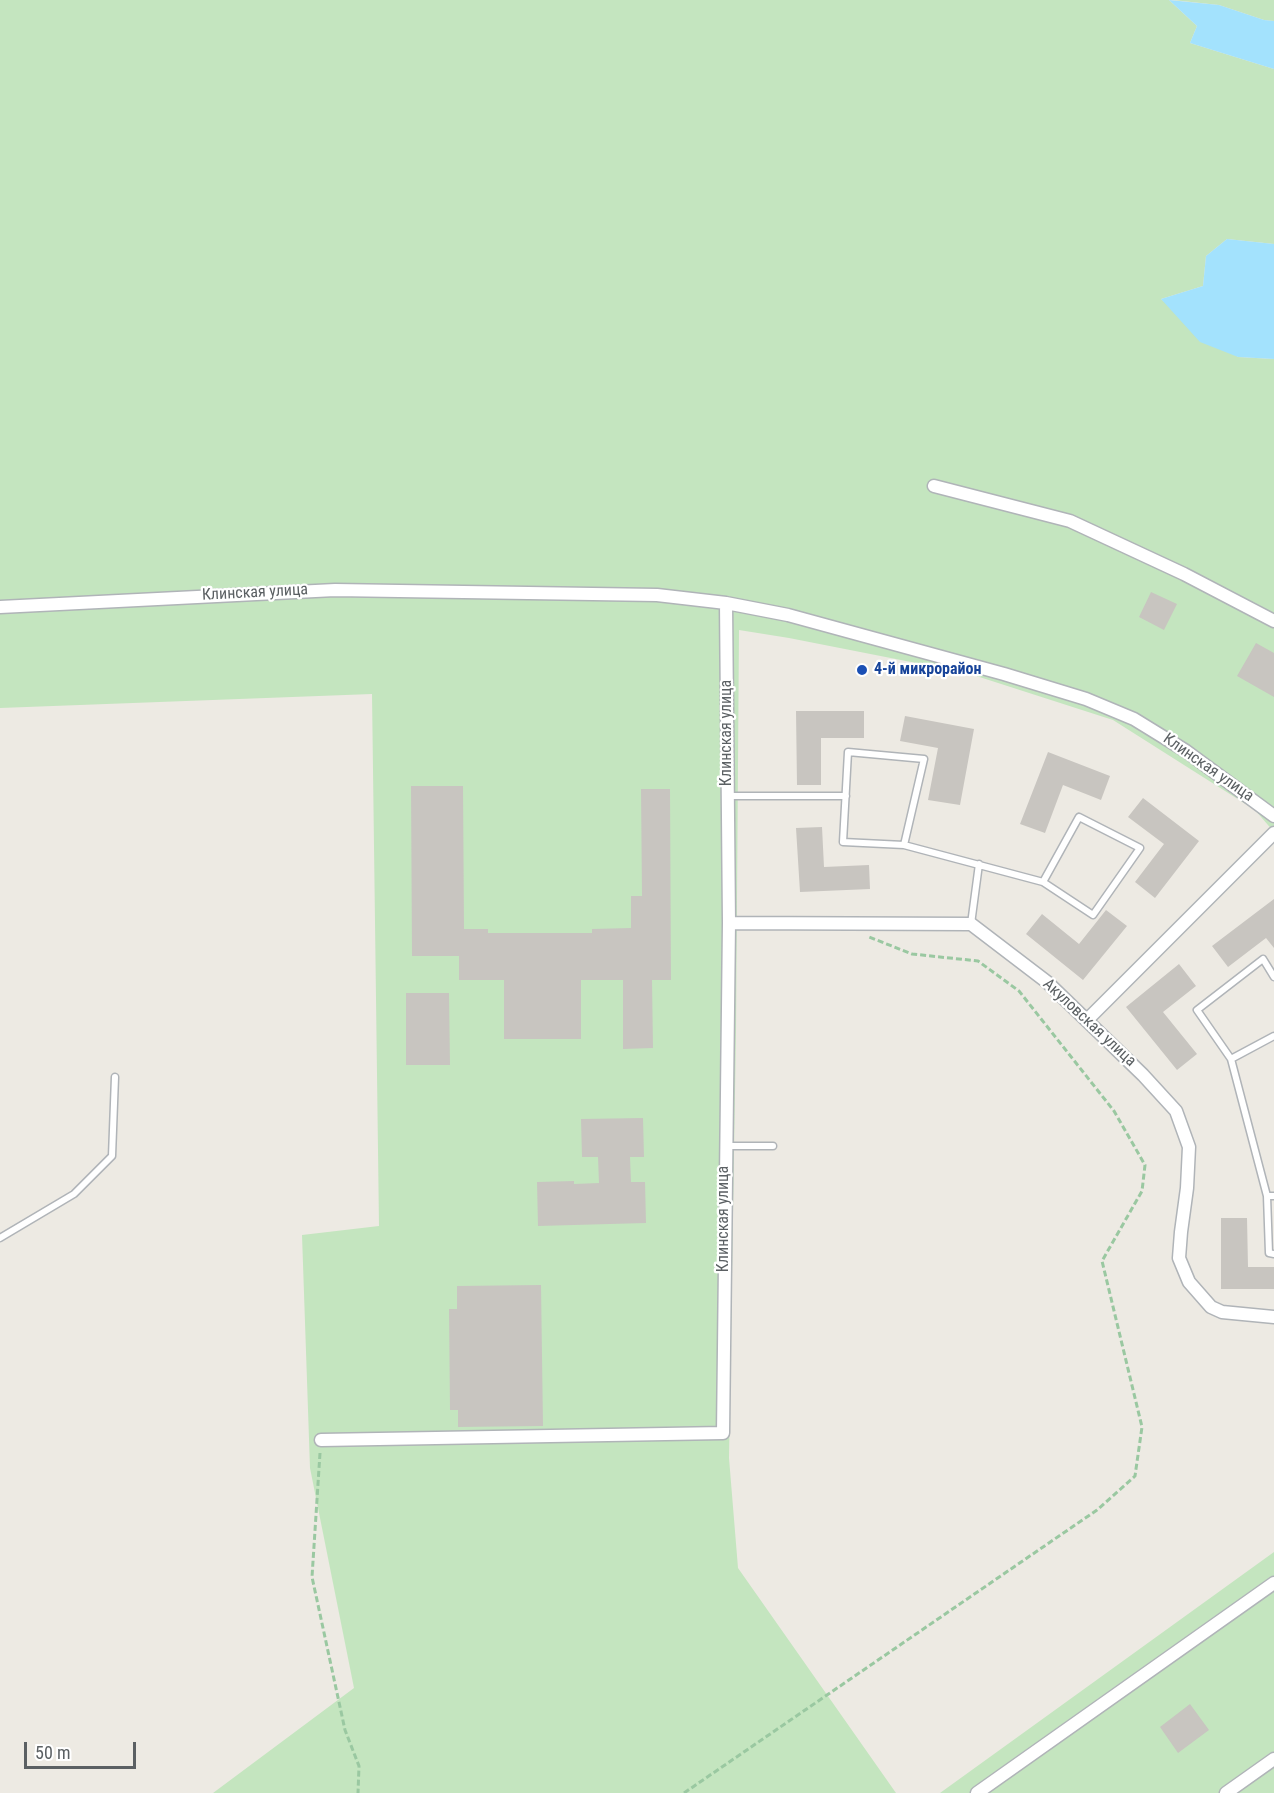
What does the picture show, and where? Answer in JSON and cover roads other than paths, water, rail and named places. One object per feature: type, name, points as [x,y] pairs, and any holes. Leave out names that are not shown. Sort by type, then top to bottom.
[{"type":"street","points":[[934,486],[1070,521],[1184,574],[1274,621]]},
{"type":"street","name":"Клинская улица","points":[[0,607],[335,590],[657,595],[726,603],[788,615],[1004,674],[1086,699],[1134,719],[1186,751],[1274,816]]},
{"type":"street","name":"Клинская улица","points":[[321,1440],[723,1433],[724,1146],[729,923],[726,603]]},
{"type":"street","points":[[1087,1020],[1274,833]]},
{"type":"street","points":[[729,923],[971,924]]},
{"type":"street","name":"Акуловская улица","points":[[971,924],[1047,982],[1143,1075],[1176,1112],[1189,1147],[1179,1258],[1189,1282],[1211,1307],[1222,1312],[1274,1317]]},
{"type":"street","points":[[977,1793],[1274,1583]]},
{"type":"street","points":[[1226,1793],[1274,1759]]},
{"type":"lane","points":[[904,845],[924,759],[848,752],[843,842],[904,845],[1043,882],[1093,915],[1140,848],[1079,817],[1043,882]]},
{"type":"lane","points":[[727,796],[846,796]]},
{"type":"lane","points":[[971,924],[979,864]]},
{"type":"lane","points":[[1274,977],[1263,959],[1197,1010],[1231,1059],[1271,1196],[1269,1254],[1274,1254]]},
{"type":"lane","points":[[1231,1059],[1274,1036]]},
{"type":"lane","points":[[0,1238],[74,1194],[112,1156],[115,1077]]},
{"type":"lane","points":[[724,1146],[773,1146]]},
{"type":"water","points":[[1169,0],[1219,5],[1264,20],[1274,21],[1274,69],[1190,43],[1197,26]]},
{"type":"water","points":[[1227,239],[1274,244],[1274,359],[1238,357],[1200,342],[1161,299],[1203,286],[1206,256]]},
{"type":"place","name":"4-й микрорайон","points":[[862,670]]}]
